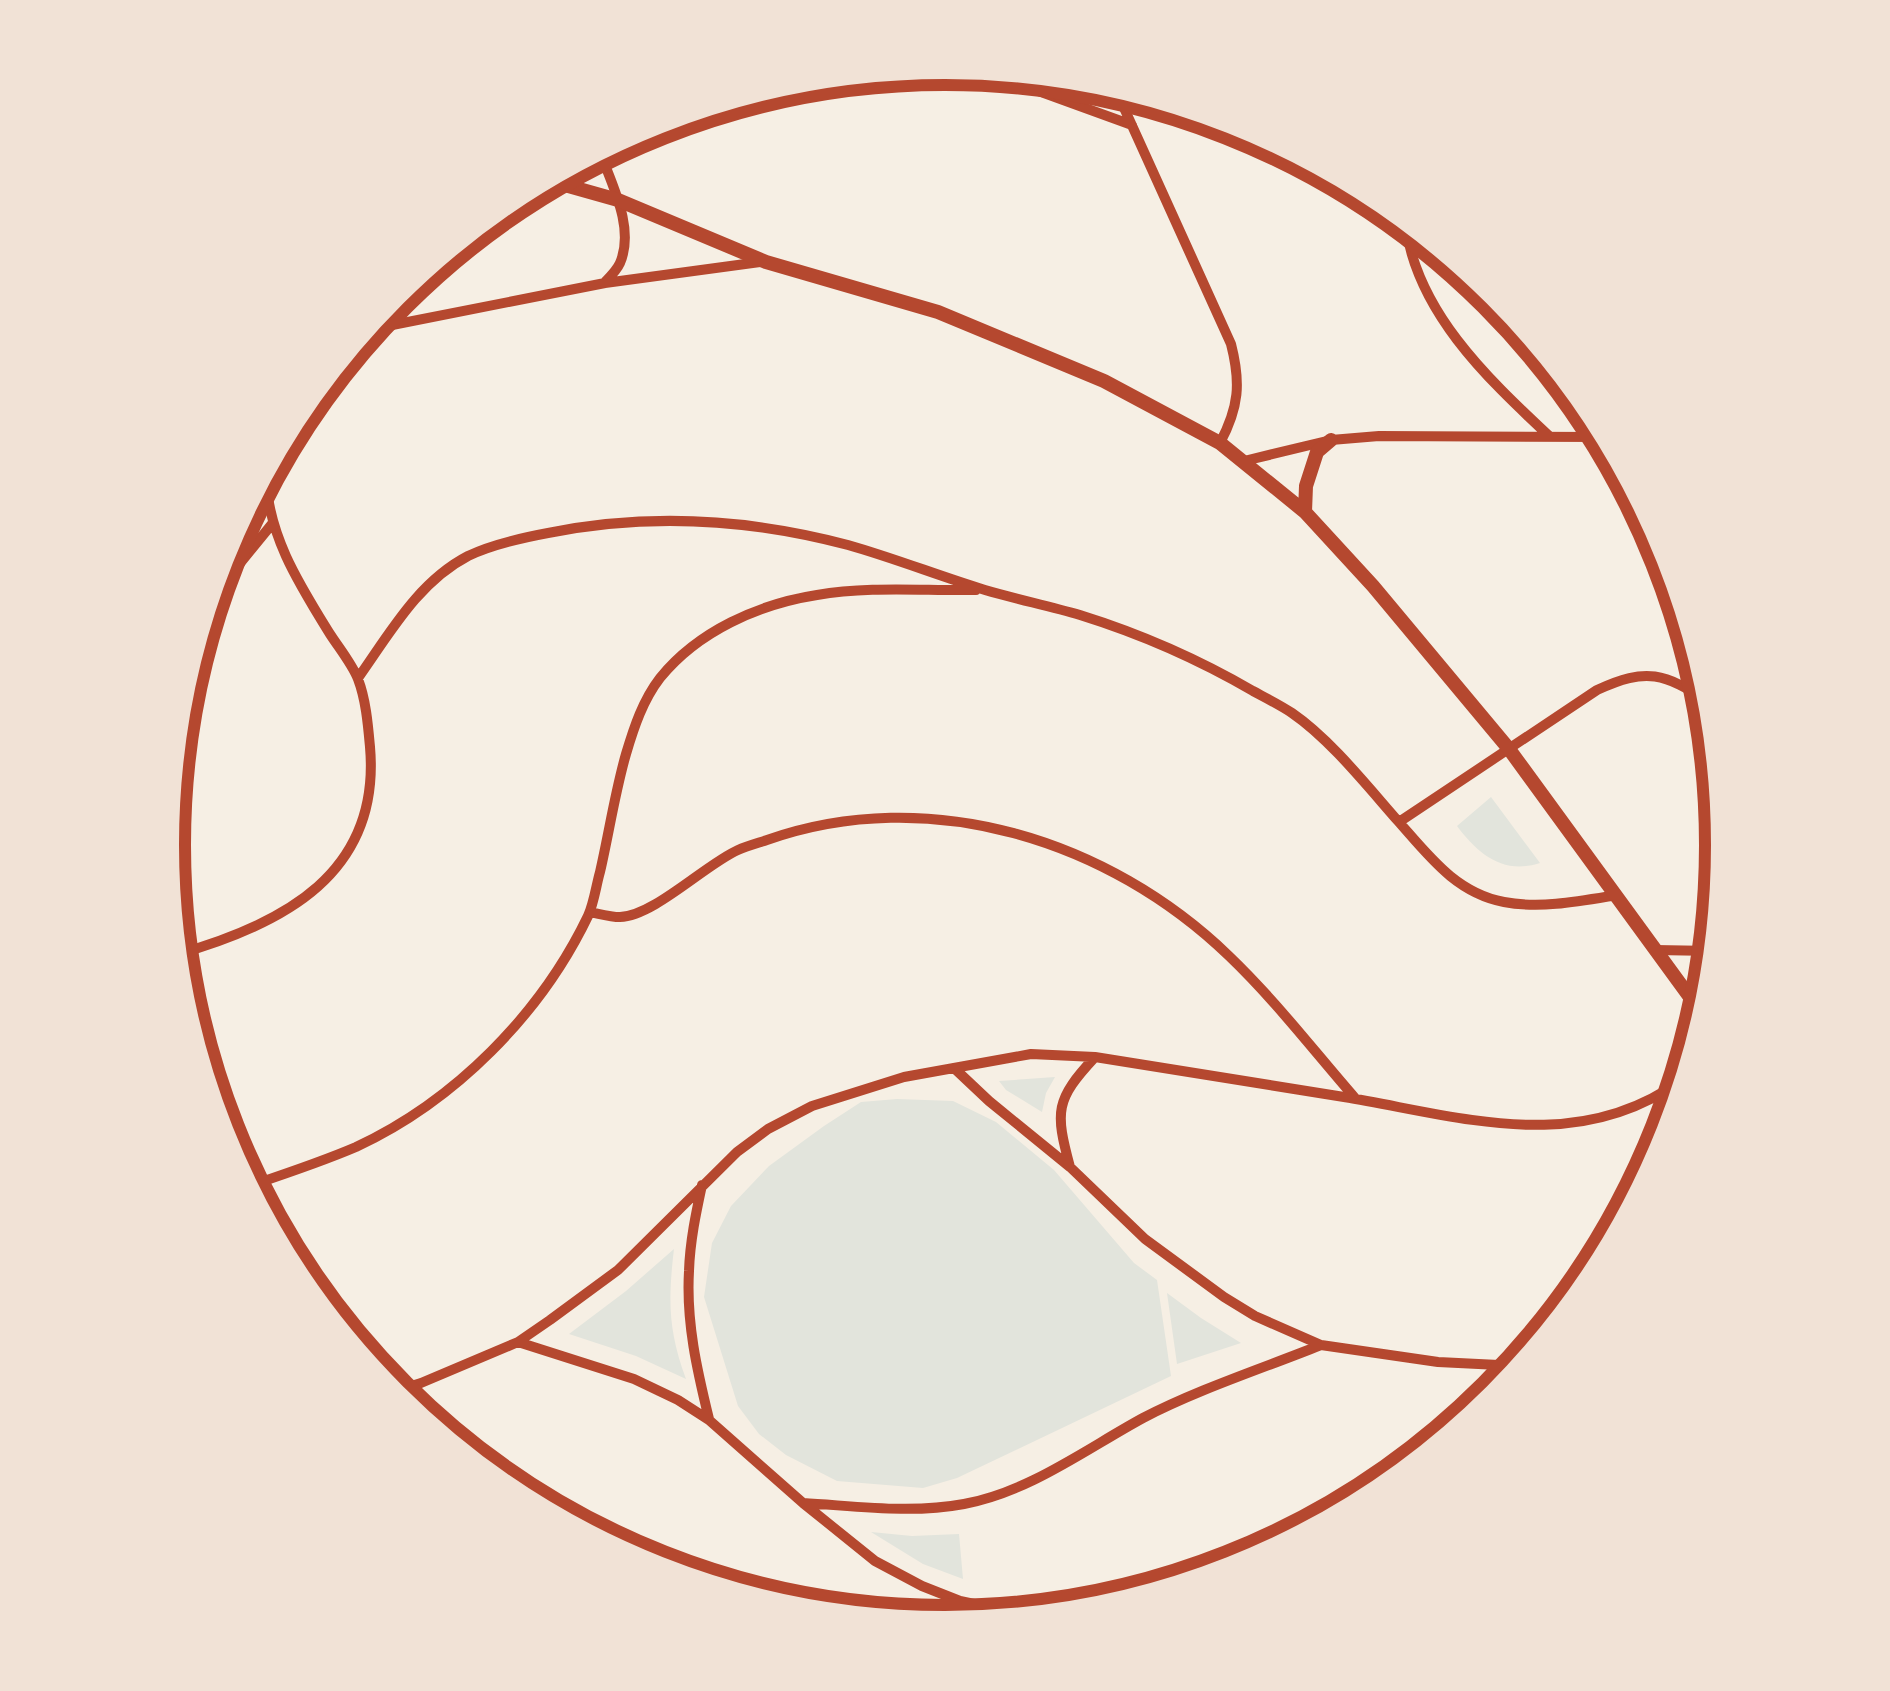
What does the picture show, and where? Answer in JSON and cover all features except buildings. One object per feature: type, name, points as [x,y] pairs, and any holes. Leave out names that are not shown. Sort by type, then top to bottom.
[{"type":"main road","points":[[567,186],[618,200],[766,262],[938,312],[1104,381],[1220,443],[1244,460],[1305,512],[1373,586],[1509,749],[1690,998]]},
{"type":"main road","points":[[1305,512],[1306,486],[1317,452],[1332,440]]},
{"type":"street","points":[[1040,92],[1132,125]]},
{"type":"street","points":[[1124,107],[1231,344],[1237,369],[1237,396],[1234,416],[1220,443]]},
{"type":"street","points":[[605,165],[618,200],[624,236],[619,267],[605,283]]},
{"type":"street","points":[[1411,244],[1419,278],[1436,312],[1476,361],[1548,436]]},
{"type":"street","points":[[391,325],[605,283],[766,262]]},
{"type":"street","points":[[1244,460],[1332,440],[1414,435],[1586,437]]},
{"type":"street","points":[[192,949],[271,920],[302,901],[345,858],[362,826],[369,799],[372,765],[358,678],[297,582],[272,524],[269,498]]},
{"type":"street","points":[[358,678],[429,582],[468,556],[511,540],[580,526],[656,520],[741,523],[848,545],[985,590],[1078,615],[1150,639],[1232,679],[1304,723],[1428,857],[1455,882],[1476,893],[1502,902],[1529,905],[1617,895]]},
{"type":"street","points":[[238,566],[272,524]]},
{"type":"street","points":[[263,1182],[358,1146],[416,1113],[466,1076],[554,978],[590,912],[636,721],[658,680],[692,645],[739,618],[818,594],[985,590]]},
{"type":"street","points":[[1399,822],[1597,690],[1621,679],[1656,676],[1689,690]]},
{"type":"street","points":[[590,912],[623,917],[655,904],[737,850],[790,832],[845,822],[914,818],[977,824],[1088,858],[1181,916],[1229,956],[1356,1098]]},
{"type":"street","points":[[1655,950],[1698,951]]},
{"type":"street","points":[[411,1386],[518,1342],[618,1270],[702,1184],[768,1128],[812,1106],[866,1087],[1031,1054],[1095,1057],[1522,1126],[1594,1118],[1664,1093]]},
{"type":"street","points":[[1070,1167],[1062,1135],[1062,1102],[1073,1080],[1095,1057]]},
{"type":"street","points":[[954,1068],[1070,1167],[1145,1239],[1255,1316],[1321,1345],[1438,1362],[1500,1365]]},
{"type":"street","points":[[702,1184],[690,1259],[690,1319],[694,1356],[710,1420]]},
{"type":"street","points":[[518,1342],[634,1379],[678,1400],[710,1420],[875,1561],[922,1586],[979,1605]]},
{"type":"street","points":[[802,1502],[932,1509],[998,1495],[1033,1480],[1146,1417],[1321,1345]]},
{"type":"shaded area","points":[[1491,797],[1540,863],[1514,866],[1493,860],[1457,826]]},
{"type":"shaded area","points":[[1055,1077],[1042,1112],[1006,1090],[999,1081]]},
{"type":"shaded area","points":[[953,1101],[996,1122],[1054,1170],[1134,1263],[1157,1280],[1171,1376],[957,1478],[923,1488],[837,1481],[786,1455],[759,1434],[738,1406],[704,1297],[712,1243],[731,1206],[769,1166],[861,1102]]},
{"type":"shaded area","points":[[674,1249],[671,1315],[686,1379],[636,1356],[569,1334],[626,1291]]},
{"type":"shaded area","points":[[1167,1293],[1201,1318],[1241,1343],[1177,1364]]},
{"type":"shaded area","points":[[871,1532],[912,1536],[959,1534],[963,1579],[923,1564]]}]
